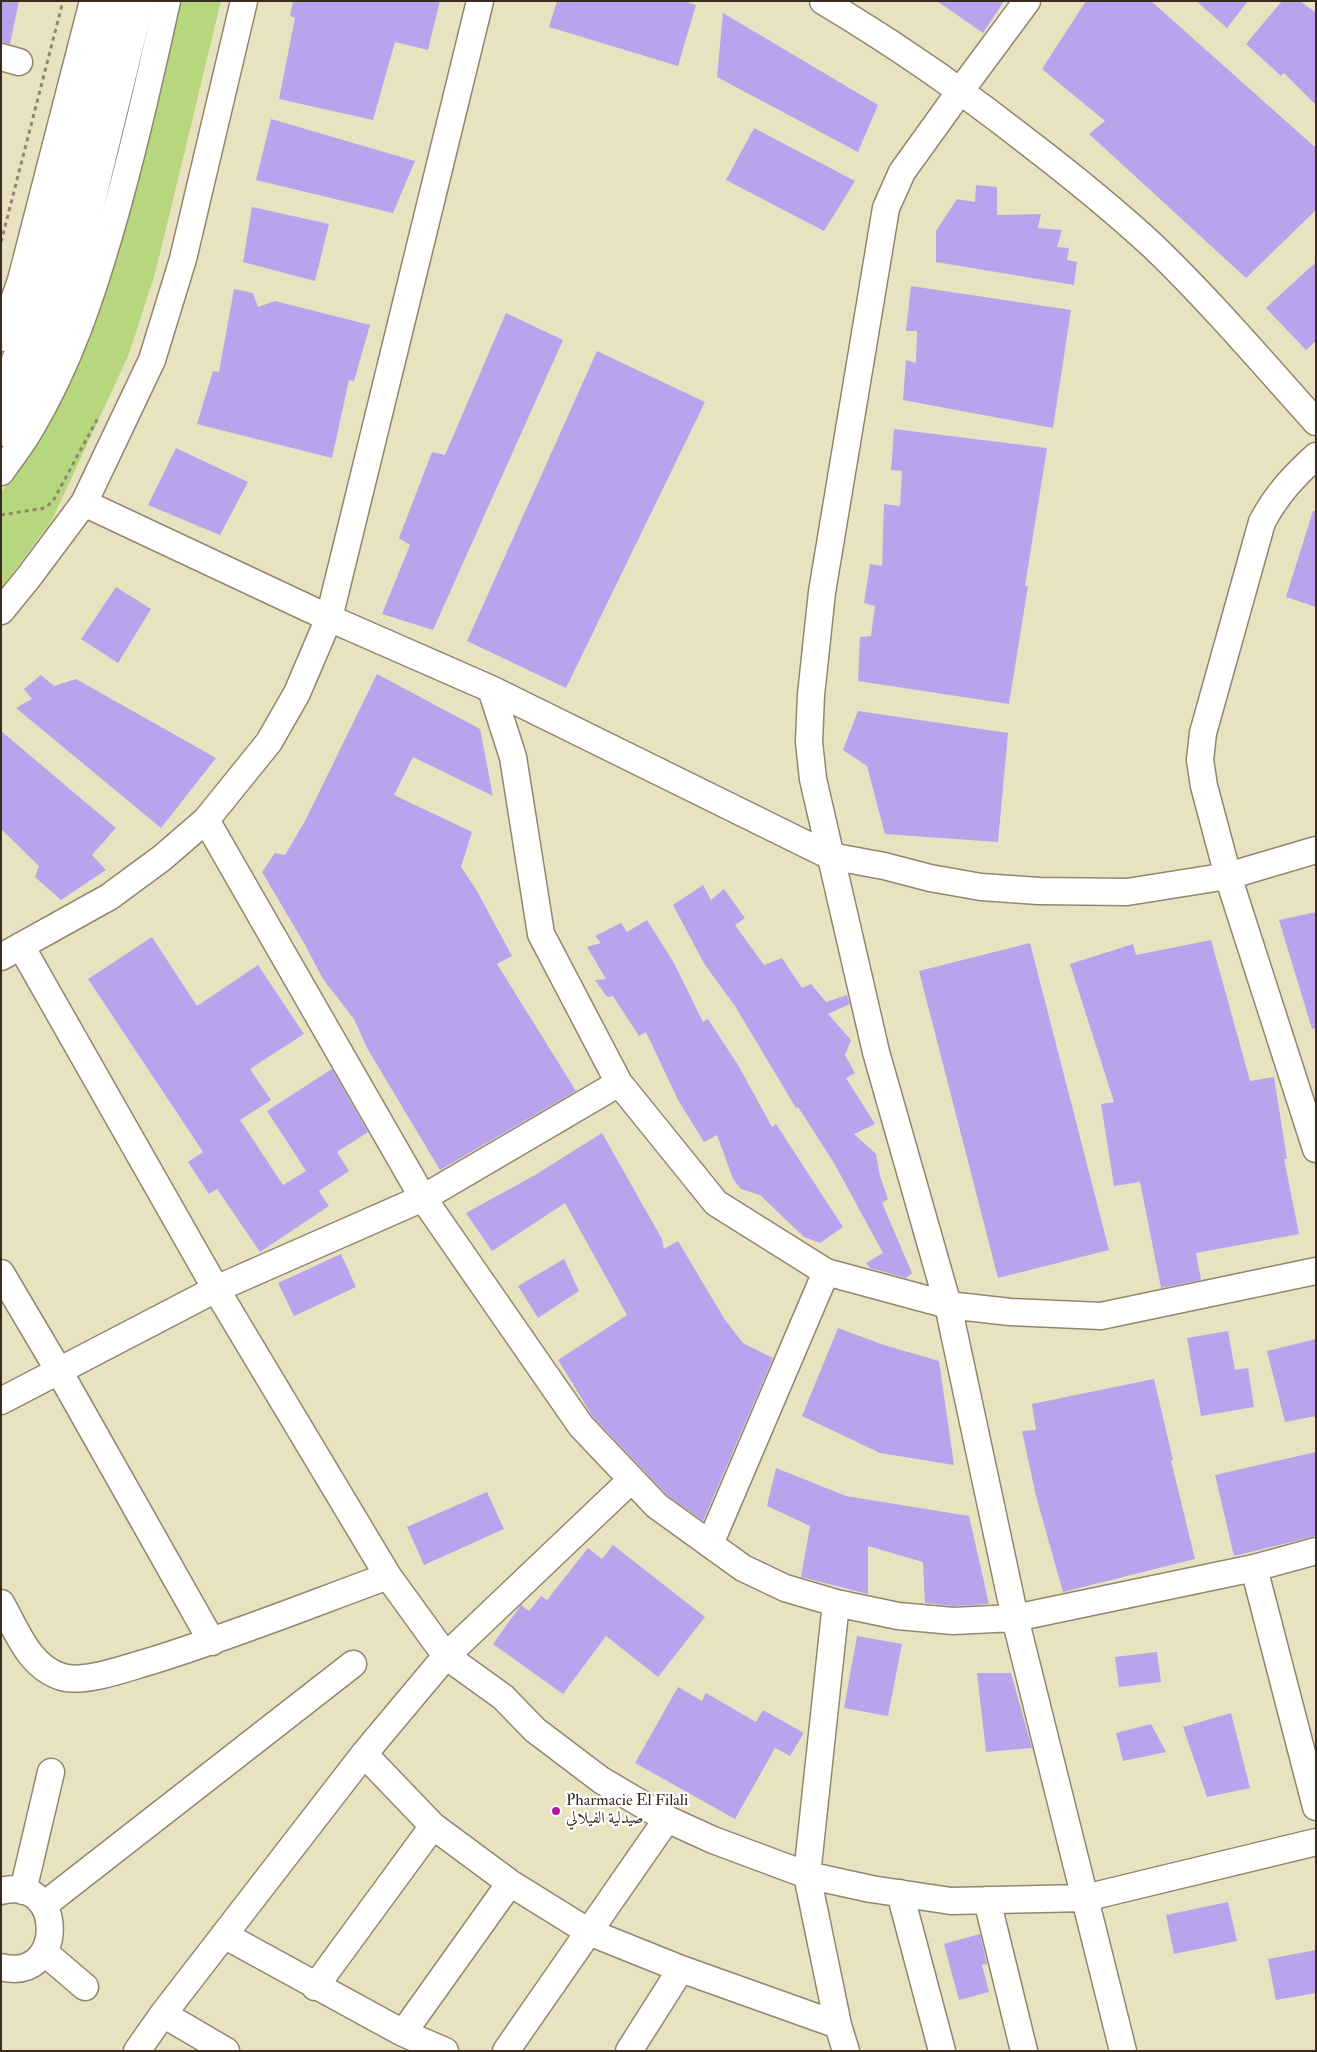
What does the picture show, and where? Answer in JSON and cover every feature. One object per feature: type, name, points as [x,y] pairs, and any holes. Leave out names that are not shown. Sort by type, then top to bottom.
[{"type":"highway","points":[[1,392],[30,329],[45,287],[57,245],[116,1]]},
{"type":"highway","points":[[1,432],[33,379],[52,338],[68,295],[140,1]]},
{"type":"street","points":[[1,338],[22,280],[93,1]]},
{"type":"street","points":[[1,472],[31,429],[53,388],[89,302],[130,161],[168,1]]},
{"type":"street","points":[[1,611],[84,503],[152,360],[183,259],[244,1]]},
{"type":"street","points":[[480,1],[329,618],[297,693],[269,742],[206,820],[162,858],[109,897],[11,951],[388,1576],[446,1656],[503,1697],[535,1730],[600,1780],[667,1819],[713,1840],[807,1875],[871,1889],[951,1901],[1085,1898],[1316,1842]]},
{"type":"street","points":[[823,1],[869,28],[961,90],[1076,179],[1153,247],[1228,324],[1316,422]]},
{"type":"street","points":[[1027,1],[902,172],[886,208],[879,238],[822,592],[811,695],[809,742],[813,779],[876,1052],[948,1305],[1015,1618],[1123,2051]]},
{"type":"street","points":[[1316,456],[1289,481],[1272,502],[1262,522],[1203,733],[1200,760],[1204,786],[1228,876],[1316,1149]]},
{"type":"street","points":[[84,503],[329,618],[491,689],[830,856],[884,866],[930,878],[982,887],[1039,892],[1127,892],[1228,876],[1316,850]]},
{"type":"street","points":[[491,689],[513,757],[541,934],[619,1083],[716,1203],[826,1272],[948,1305],[1010,1312],[1101,1316],[1316,1271]]},
{"type":"street","points":[[206,820],[424,1198],[581,1426],[657,1506],[743,1568],[785,1588],[836,1603],[898,1616],[953,1621],[1015,1618],[1254,1568],[1316,1551]]},
{"type":"street","points":[[1,1401],[216,1289],[424,1198],[619,1083]]},
{"type":"street","points":[[710,1544],[826,1272]]},
{"type":"street","points":[[1,1273],[60,1371],[212,1642]]},
{"type":"street","points":[[136,2051],[364,1754],[446,1656],[631,1480]]},
{"type":"street","points":[[1254,1568],[1316,1807]]},
{"type":"street","points":[[1,1603],[30,1656],[44,1668],[64,1677],[87,1677],[110,1673],[212,1642],[388,1576]]},
{"type":"street","points":[[836,1603],[807,1875],[838,2025],[846,2051]]},
{"type":"street","points":[[44,1906],[353,1664]]},
{"type":"street","points":[[364,1754],[433,1826],[510,1883],[589,1932],[680,1969],[838,2025]]},
{"type":"street","points":[[2,1972],[26,1966],[36,1960],[44,1952],[50,1941],[50,1917],[44,1906],[34,1896],[12,1891],[51,1772]]},
{"type":"street","points":[[506,2051],[667,1819]]},
{"type":"street","points":[[315,1986],[433,1826]]},
{"type":"street","points":[[403,2033],[510,1883]]},
{"type":"street","points":[[900,1893],[942,2051]]},
{"type":"street","points":[[987,1900],[1024,2051]]},
{"type":"street","points":[[224,1935],[403,2033],[445,2051]]},
{"type":"street","points":[[44,1952],[85,1987]]},
{"type":"street","points":[[629,2051],[680,1969]]},
{"type":"street","points":[[163,2014],[226,2051]]},
{"type":"path","points":[[1,242],[63,1]]},
{"type":"path","points":[[1,515],[45,508],[53,501],[100,415]]},
{"type":"green space","points":[[174,1],[221,1],[156,270],[129,354],[52,520],[1,589],[1,493],[68,375]]},
{"type":"building","points":[[1,1],[19,1],[10,44],[1,42]]},
{"type":"building","points":[[293,1],[440,1],[428,50],[395,42],[373,120],[279,99],[295,18],[290,16]]},
{"type":"building","points":[[557,1],[684,1],[696,5],[678,66],[549,27]]},
{"type":"building","points":[[937,1],[1004,1],[983,33]]},
{"type":"building","points":[[1086,1],[1151,1],[1316,148],[1316,210],[1246,278],[1089,134],[1105,121],[1042,69]]},
{"type":"building","points":[[1196,1],[1248,1],[1227,28]]},
{"type":"building","points":[[1282,1],[1300,1],[1316,13],[1316,105],[1284,73],[1281,76],[1246,44]]},
{"type":"building","points":[[723,13],[878,105],[858,152],[717,77]]},
{"type":"building","points":[[271,119],[415,161],[393,213],[256,180]]},
{"type":"building","points":[[754,128],[855,181],[824,231],[726,180]]},
{"type":"building","points":[[976,185],[997,187],[997,215],[1041,214],[1038,228],[1062,230],[1057,247],[1069,248],[1067,260],[1077,262],[1074,285],[936,262],[936,231],[957,199],[975,202]]},
{"type":"building","points":[[252,207],[329,224],[315,281],[243,262]]},
{"type":"building","points":[[1316,262],[1316,341],[1306,350],[1266,308]]},
{"type":"building","points":[[911,286],[1071,310],[1053,428],[903,400],[906,360],[916,363],[917,331],[906,331]]},
{"type":"building","points":[[234,289],[253,293],[258,307],[275,301],[370,325],[354,381],[349,380],[332,458],[197,424],[213,371],[219,372]]},
{"type":"building","points":[[506,313],[563,340],[433,630],[382,614],[410,545],[399,538],[432,452],[445,455]]},
{"type":"building","points":[[597,351],[705,402],[566,688],[467,641]]},
{"type":"building","points":[[894,429],[1047,448],[1009,704],[858,681],[860,637],[871,636],[875,606],[864,603],[870,564],[882,566],[884,504],[900,506],[902,471],[891,470]]},
{"type":"building","points":[[176,448],[248,482],[220,535],[148,505]]},
{"type":"building","points":[[1313,511],[1316,511],[1316,607],[1286,597]]},
{"type":"building","points":[[116,587],[151,609],[118,663],[81,639]]},
{"type":"building","points":[[377,674],[480,729],[493,796],[413,757],[394,795],[472,832],[461,867],[477,891],[512,956],[497,964],[576,1091],[440,1170],[367,1048],[354,1019],[323,979],[262,872],[275,853],[285,855],[305,821]]},
{"type":"building","points":[[41,675],[54,686],[76,679],[216,758],[161,828],[16,708],[32,699],[24,689]]},
{"type":"building","points":[[858,711],[1008,733],[998,842],[885,834],[867,766],[843,750]]},
{"type":"building","points":[[1,731],[116,828],[92,855],[106,870],[61,900],[35,877],[39,866],[1,829]]},
{"type":"building","points":[[703,885],[711,900],[724,889],[745,918],[735,925],[764,965],[782,958],[802,988],[811,984],[826,1002],[847,995],[850,1004],[828,1014],[851,1040],[845,1055],[855,1073],[846,1078],[875,1124],[854,1134],[876,1154],[880,1176],[888,1199],[882,1203],[912,1273],[906,1278],[870,1268],[866,1263],[883,1253],[834,1163],[798,1107],[796,1108],[735,1006],[705,965],[673,905]]},
{"type":"building","points":[[1316,912],[1316,1028],[1312,1029],[1279,920]]},
{"type":"building","points":[[647,920],[674,963],[703,1022],[708,1019],[738,1065],[772,1127],[776,1124],[843,1227],[820,1243],[804,1237],[760,1195],[741,1189],[733,1179],[717,1135],[704,1142],[678,1100],[646,1032],[639,1036],[613,996],[607,997],[595,980],[606,979],[587,947],[601,943],[595,936],[621,923],[627,932]]},
{"type":"building","points":[[152,937],[197,1006],[258,965],[304,1034],[250,1069],[271,1100],[240,1120],[283,1185],[306,1171],[267,1111],[332,1069],[368,1132],[337,1152],[349,1171],[319,1191],[329,1206],[260,1252],[217,1189],[209,1194],[188,1162],[203,1152],[88,979]]},
{"type":"building","points":[[1211,940],[1250,1081],[1274,1077],[1287,1159],[1284,1159],[1299,1234],[1196,1253],[1201,1280],[1161,1288],[1140,1182],[1114,1186],[1101,1104],[1114,1102],[1070,964],[1133,944],[1136,955]]},
{"type":"building","points":[[1030,943],[1109,1250],[998,1278],[919,971]]},
{"type":"building","points":[[602,1133],[662,1239],[664,1249],[678,1241],[725,1320],[743,1343],[773,1358],[703,1521],[667,1495],[593,1417],[558,1360],[627,1315],[565,1203],[492,1251],[466,1213],[535,1175]]},
{"type":"building","points":[[341,1254],[356,1287],[294,1316],[278,1283]]},
{"type":"building","points":[[564,1259],[579,1291],[538,1318],[518,1286]]},
{"type":"building","points":[[838,1328],[884,1345],[939,1361],[954,1465],[880,1453],[802,1416]]},
{"type":"building","points":[[1228,1331],[1235,1370],[1248,1368],[1254,1407],[1201,1416],[1187,1338]]},
{"type":"building","points":[[1316,1339],[1316,1416],[1285,1422],[1267,1351]]},
{"type":"building","points":[[1154,1379],[1173,1460],[1171,1461],[1195,1559],[1063,1592],[1036,1496],[1022,1431],[1036,1430],[1032,1404]]},
{"type":"building","points":[[1316,1452],[1316,1536],[1234,1556],[1215,1475]]},
{"type":"building","points":[[776,1468],[846,1496],[969,1516],[989,1604],[953,1606],[925,1603],[923,1562],[868,1546],[868,1594],[801,1577],[810,1526],[767,1506]]},
{"type":"building","points":[[487,1492],[504,1529],[424,1565],[407,1527]]},
{"type":"building","points":[[613,1545],[705,1617],[658,1677],[606,1636],[563,1694],[493,1644],[521,1605],[529,1611],[541,1596],[547,1600],[588,1548],[602,1559]]},
{"type":"building","points":[[857,1636],[902,1644],[888,1716],[844,1708]]},
{"type":"building","points":[[1157,1652],[1161,1682],[1119,1687],[1115,1657]]},
{"type":"building","points":[[977,1673],[1011,1673],[1032,1748],[986,1752]]},
{"type":"building","points":[[678,1687],[702,1701],[706,1693],[756,1722],[763,1710],[804,1733],[790,1756],[775,1748],[735,1819],[635,1763]]},
{"type":"building","points":[[1231,1713],[1250,1788],[1207,1797],[1183,1727]]},
{"type":"building","points":[[1151,1724],[1166,1752],[1123,1761],[1116,1733]]},
{"type":"building","points":[[1228,1902],[1237,1941],[1174,1954],[1166,1915]]},
{"type":"building","points":[[980,1934],[987,1964],[982,1965],[989,1992],[959,2000],[944,1944]]},
{"type":"building","points":[[1316,1950],[1316,1993],[1276,2000],[1268,1959]]},
{"type":"place","name":"Pharmacie El Filali صيدلية الفيلالي","points":[[556,1811]]}]
